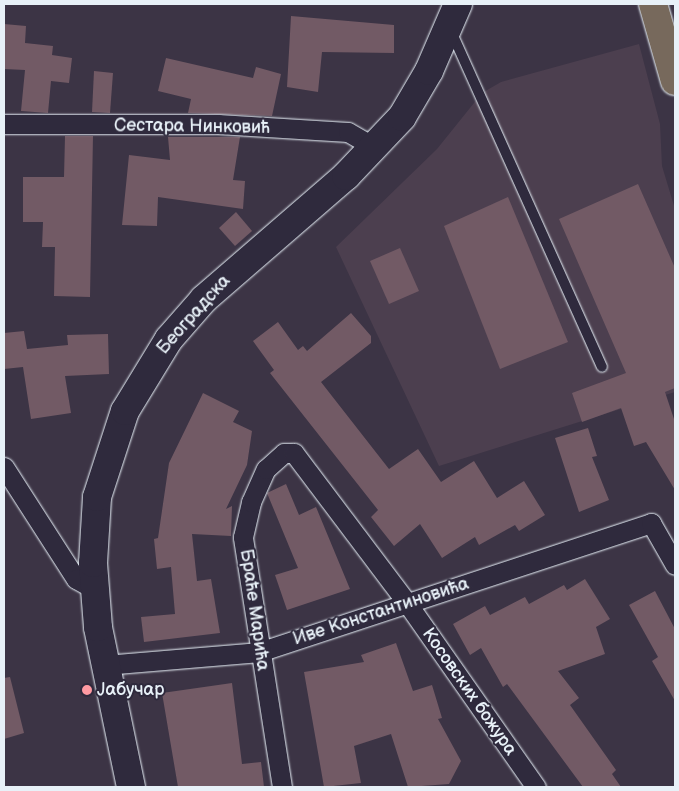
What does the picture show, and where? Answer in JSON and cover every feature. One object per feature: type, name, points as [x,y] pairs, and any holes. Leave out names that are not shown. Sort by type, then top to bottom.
[{"type":"main road","points":[[653,4],[675,81]]},
{"type":"street","name":"Београдска","points":[[131,787],[105,666],[94,589],[97,497],[125,411],[154,361],[187,318],[232,272],[376,148],[421,86],[453,15]]},
{"type":"street","name":"Сестара Нинковић","points":[[4,124],[218,124],[348,132],[376,148]]},
{"type":"street","name":"Браће Марића","points":[[282,787],[258,652],[245,552],[246,520],[266,469],[284,453],[294,453]]},
{"type":"street","name":"Косовских божура","points":[[294,453],[407,603],[536,787]]},
{"type":"street","points":[[4,467],[80,585],[94,589]]},
{"type":"street","name":"Иве Константиновића","points":[[105,666],[258,652],[651,523],[675,565]]},
{"type":"lane","points":[[453,15],[602,368]]},
{"type":"shaded area","points":[[639,44],[660,124],[662,166],[675,209],[675,392],[439,466],[336,247],[437,149],[482,93],[501,82]]},
{"type":"building","points":[[291,16],[394,25],[394,53],[322,52],[318,92],[287,87]]},
{"type":"building","points":[[4,24],[26,26],[25,43],[53,46],[52,55],[72,58],[69,83],[51,81],[48,113],[21,111],[25,70],[4,69]]},
{"type":"building","points":[[166,58],[253,78],[256,67],[281,74],[272,116],[188,113],[191,99],[158,91]]},
{"type":"building","points":[[94,71],[113,73],[110,113],[92,112]]},
{"type":"building","points":[[65,136],[93,136],[90,297],[54,296],[55,247],[42,247],[43,222],[23,222],[23,177],[64,177]]},
{"type":"building","points":[[168,137],[240,137],[233,180],[245,181],[243,209],[158,197],[157,226],[122,225],[129,155],[170,160]]},
{"type":"building","points":[[638,184],[675,268],[675,388],[665,392],[675,422],[675,490],[646,442],[634,446],[621,408],[582,422],[572,393],[626,373],[559,219]]},
{"type":"building","points":[[508,197],[568,342],[500,369],[444,226]]},
{"type":"building","points":[[236,212],[252,231],[235,246],[219,228]]},
{"type":"building","points":[[400,248],[419,291],[389,304],[370,261]]},
{"type":"building","points":[[351,313],[371,336],[371,343],[321,382],[389,469],[418,449],[441,482],[474,461],[497,498],[524,481],[545,515],[519,531],[515,525],[479,545],[475,537],[442,558],[420,524],[394,546],[371,517],[378,510],[270,373],[274,370],[253,341],[278,322],[298,350],[303,346],[307,351]]},
{"type":"building","points":[[24,331],[27,349],[68,345],[67,335],[108,334],[109,374],[65,376],[71,413],[31,419],[23,367],[4,369],[4,333]]},
{"type":"building","points":[[203,393],[239,411],[233,422],[252,431],[247,465],[226,509],[232,506],[231,536],[192,534],[197,581],[211,579],[220,633],[144,642],[141,617],[175,614],[171,567],[157,569],[154,539],[158,538],[169,463]]},
{"type":"building","points":[[588,428],[597,456],[592,457],[609,500],[579,512],[555,438]]},
{"type":"building","points":[[286,484],[299,515],[316,507],[350,589],[287,610],[275,575],[298,568],[267,493]]},
{"type":"building","points":[[585,579],[610,619],[596,627],[605,654],[558,671],[579,698],[570,705],[616,770],[612,774],[621,787],[583,787],[507,684],[503,687],[481,648],[470,655],[453,624],[485,606],[490,615],[525,597],[529,604],[564,585],[567,590]]},
{"type":"building","points":[[655,591],[675,629],[675,701],[652,661],[658,657],[629,605]]},
{"type":"building","points":[[396,643],[413,691],[432,685],[442,718],[438,719],[461,761],[449,784],[408,787],[391,734],[354,746],[361,783],[324,787],[304,672],[364,662],[361,655]]},
{"type":"building","points":[[10,677],[24,733],[4,739],[4,678]]},
{"type":"building","points":[[232,683],[242,764],[261,762],[264,787],[178,787],[162,693]]},
{"type":"place","name":"Јабучар","points":[[87,690]]}]
